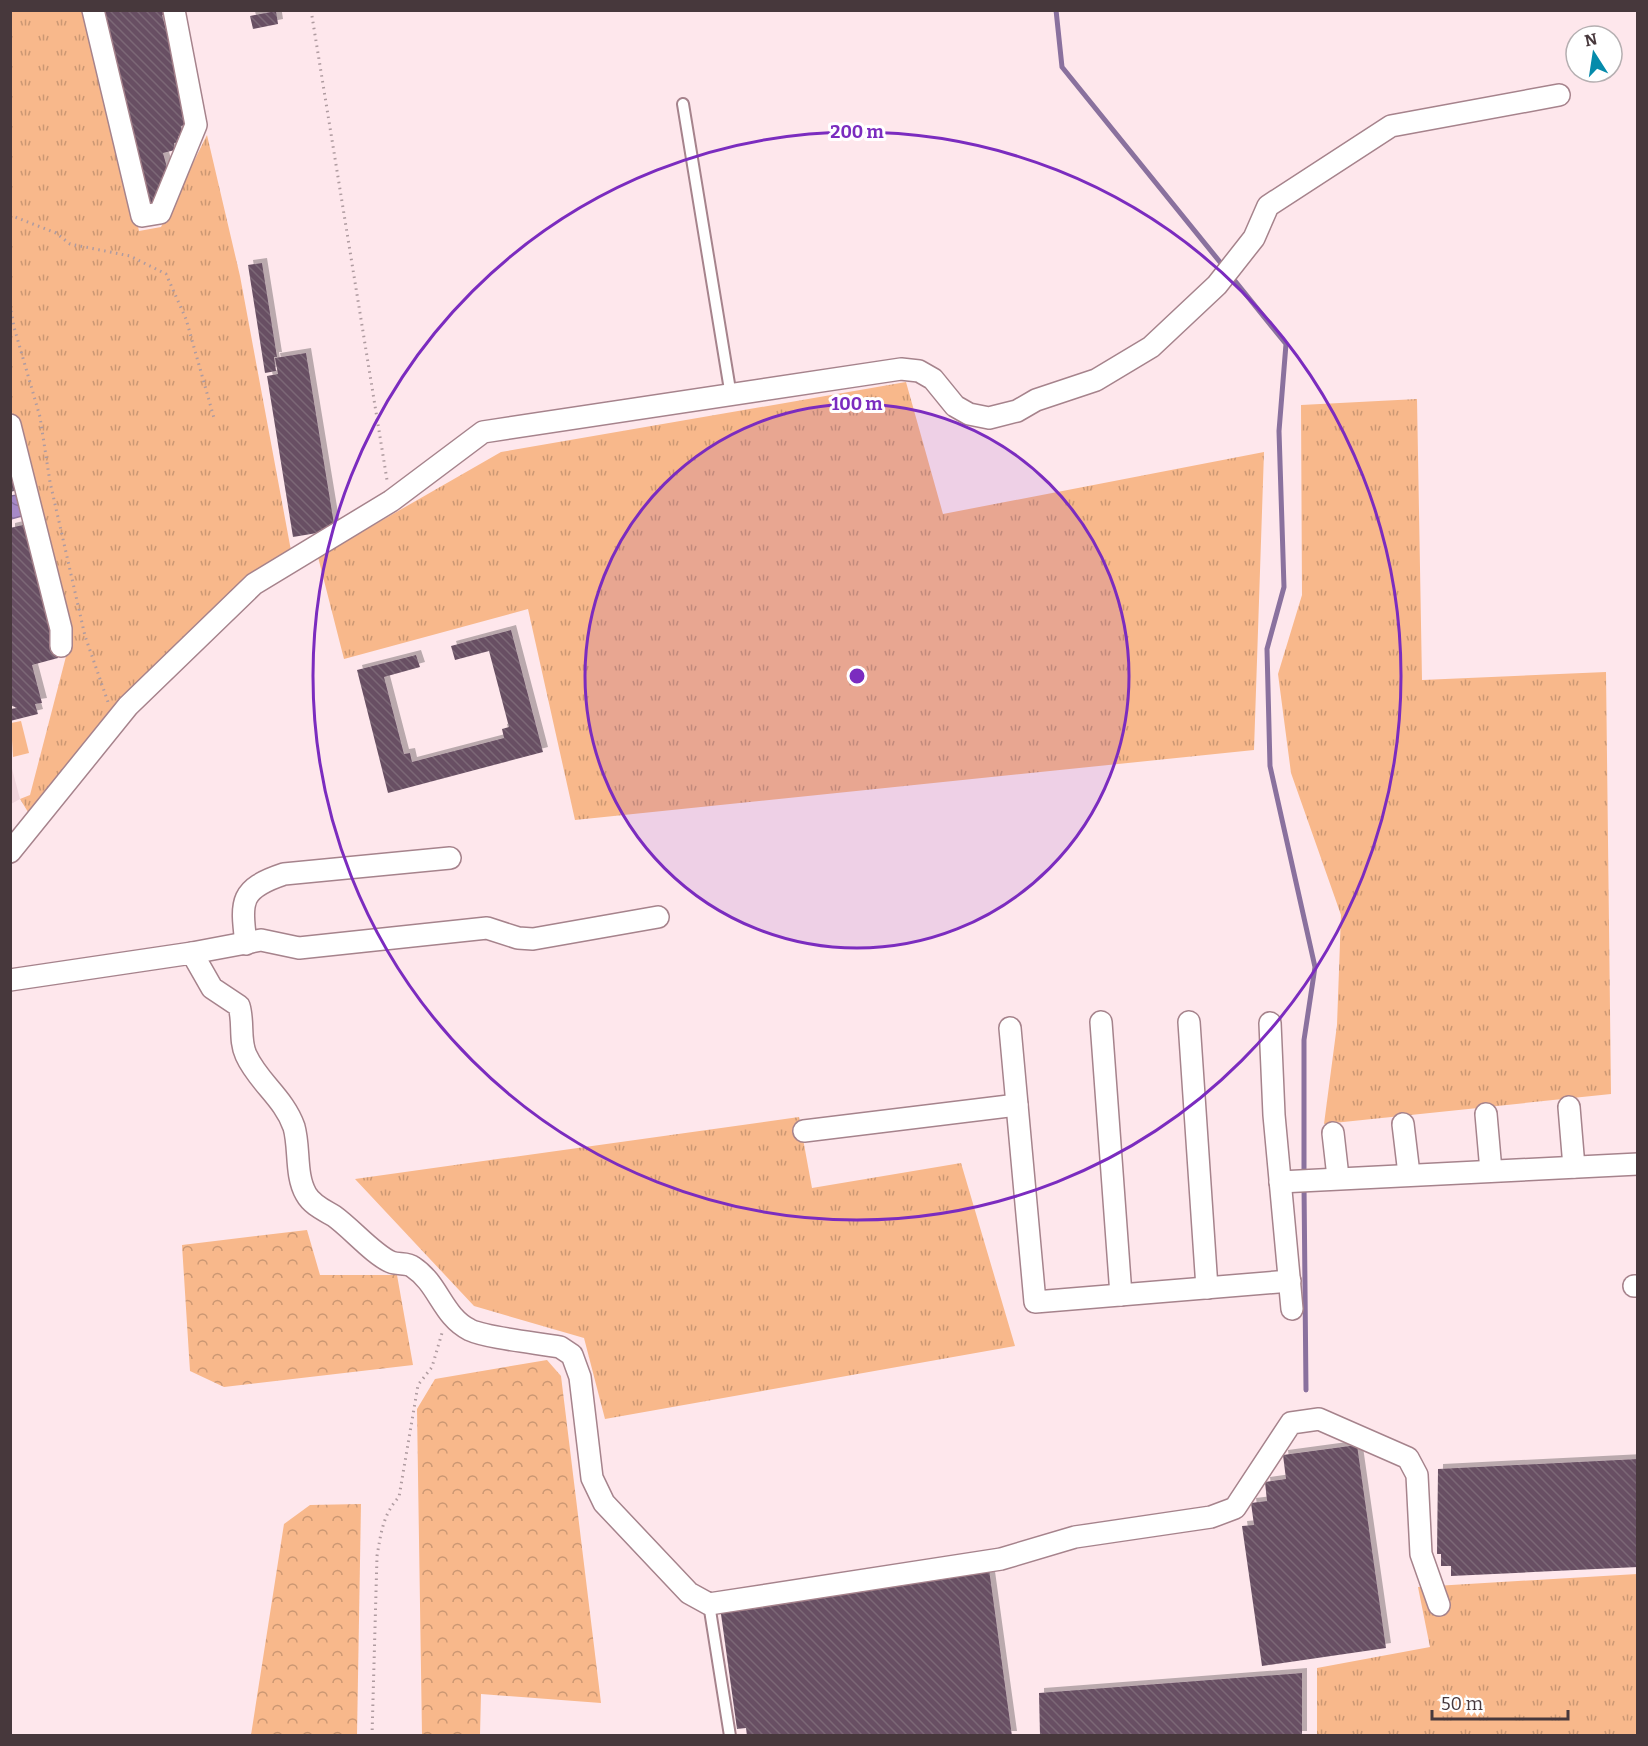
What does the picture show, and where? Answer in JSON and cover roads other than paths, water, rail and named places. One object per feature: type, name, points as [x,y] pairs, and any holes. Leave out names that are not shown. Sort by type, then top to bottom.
[{"type":"street","points":[[93,10],[142,216],[160,213],[196,126],[174,10]]},
{"type":"street","points":[[10,852],[136,698],[254,584],[391,501],[483,432],[901,369],[919,371],[933,380],[956,406],[969,414],[989,418],[1017,411],[1036,400],[1096,380],[1151,347],[1217,285],[1254,238],[1268,206],[1391,126],[1559,95]]},
{"type":"street","points":[[10,425],[61,629],[61,646]]},
{"type":"street","points":[[246,944],[242,909],[247,895],[263,881],[284,874],[450,858]]},
{"type":"street","points":[[10,980],[192,953],[261,940],[299,948],[487,928],[518,938],[533,939],[658,917]]},
{"type":"street","points":[[192,953],[212,988],[239,1006],[243,1019],[242,1046],[247,1058],[284,1104],[293,1124],[299,1144],[299,1170],[305,1194],[316,1206],[336,1218],[391,1262],[412,1265],[435,1286],[448,1314],[471,1330],[560,1347],[572,1355],[580,1377],[592,1478],[604,1503],[689,1593],[709,1604],[1001,1559],[1075,1537],[1211,1517],[1235,1508],[1291,1423],[1320,1419],[1408,1458],[1417,1475],[1421,1554],[1439,1605]]},
{"type":"street","points":[[1101,1022],[1121,1295]]},
{"type":"street","points":[[1189,1023],[1207,1288]]},
{"type":"street","points":[[1270,1023],[1280,1182],[1292,1310]]},
{"type":"street","points":[[1010,1028],[1035,1302],[1290,1281]]},
{"type":"street","points":[[804,1131],[1017,1105]]},
{"type":"street","points":[[1569,1107],[1574,1167]]},
{"type":"street","points":[[1486,1114],[1491,1170]]},
{"type":"street","points":[[1403,1124],[1408,1174]]},
{"type":"street","points":[[1333,1133],[1338,1177]]},
{"type":"street","points":[[1280,1182],[1338,1177],[1638,1164]]},
{"type":"lane","points":[[683,104],[731,396]]},
{"type":"lane","points":[[709,1604],[730,1736]]},
{"type":"water","points":[[16,495],[22,516],[11,519],[11,496]]},
{"type":"waterway","points":[[1056,10],[1062,67],[1224,267]]},
{"type":"waterway","points":[[1231,276],[1286,344],[1279,431],[1284,587],[1267,649],[1270,766],[1315,967],[1304,1040],[1304,1176]]},
{"type":"waterway","points":[[1304,1185],[1306,1390]]}]
